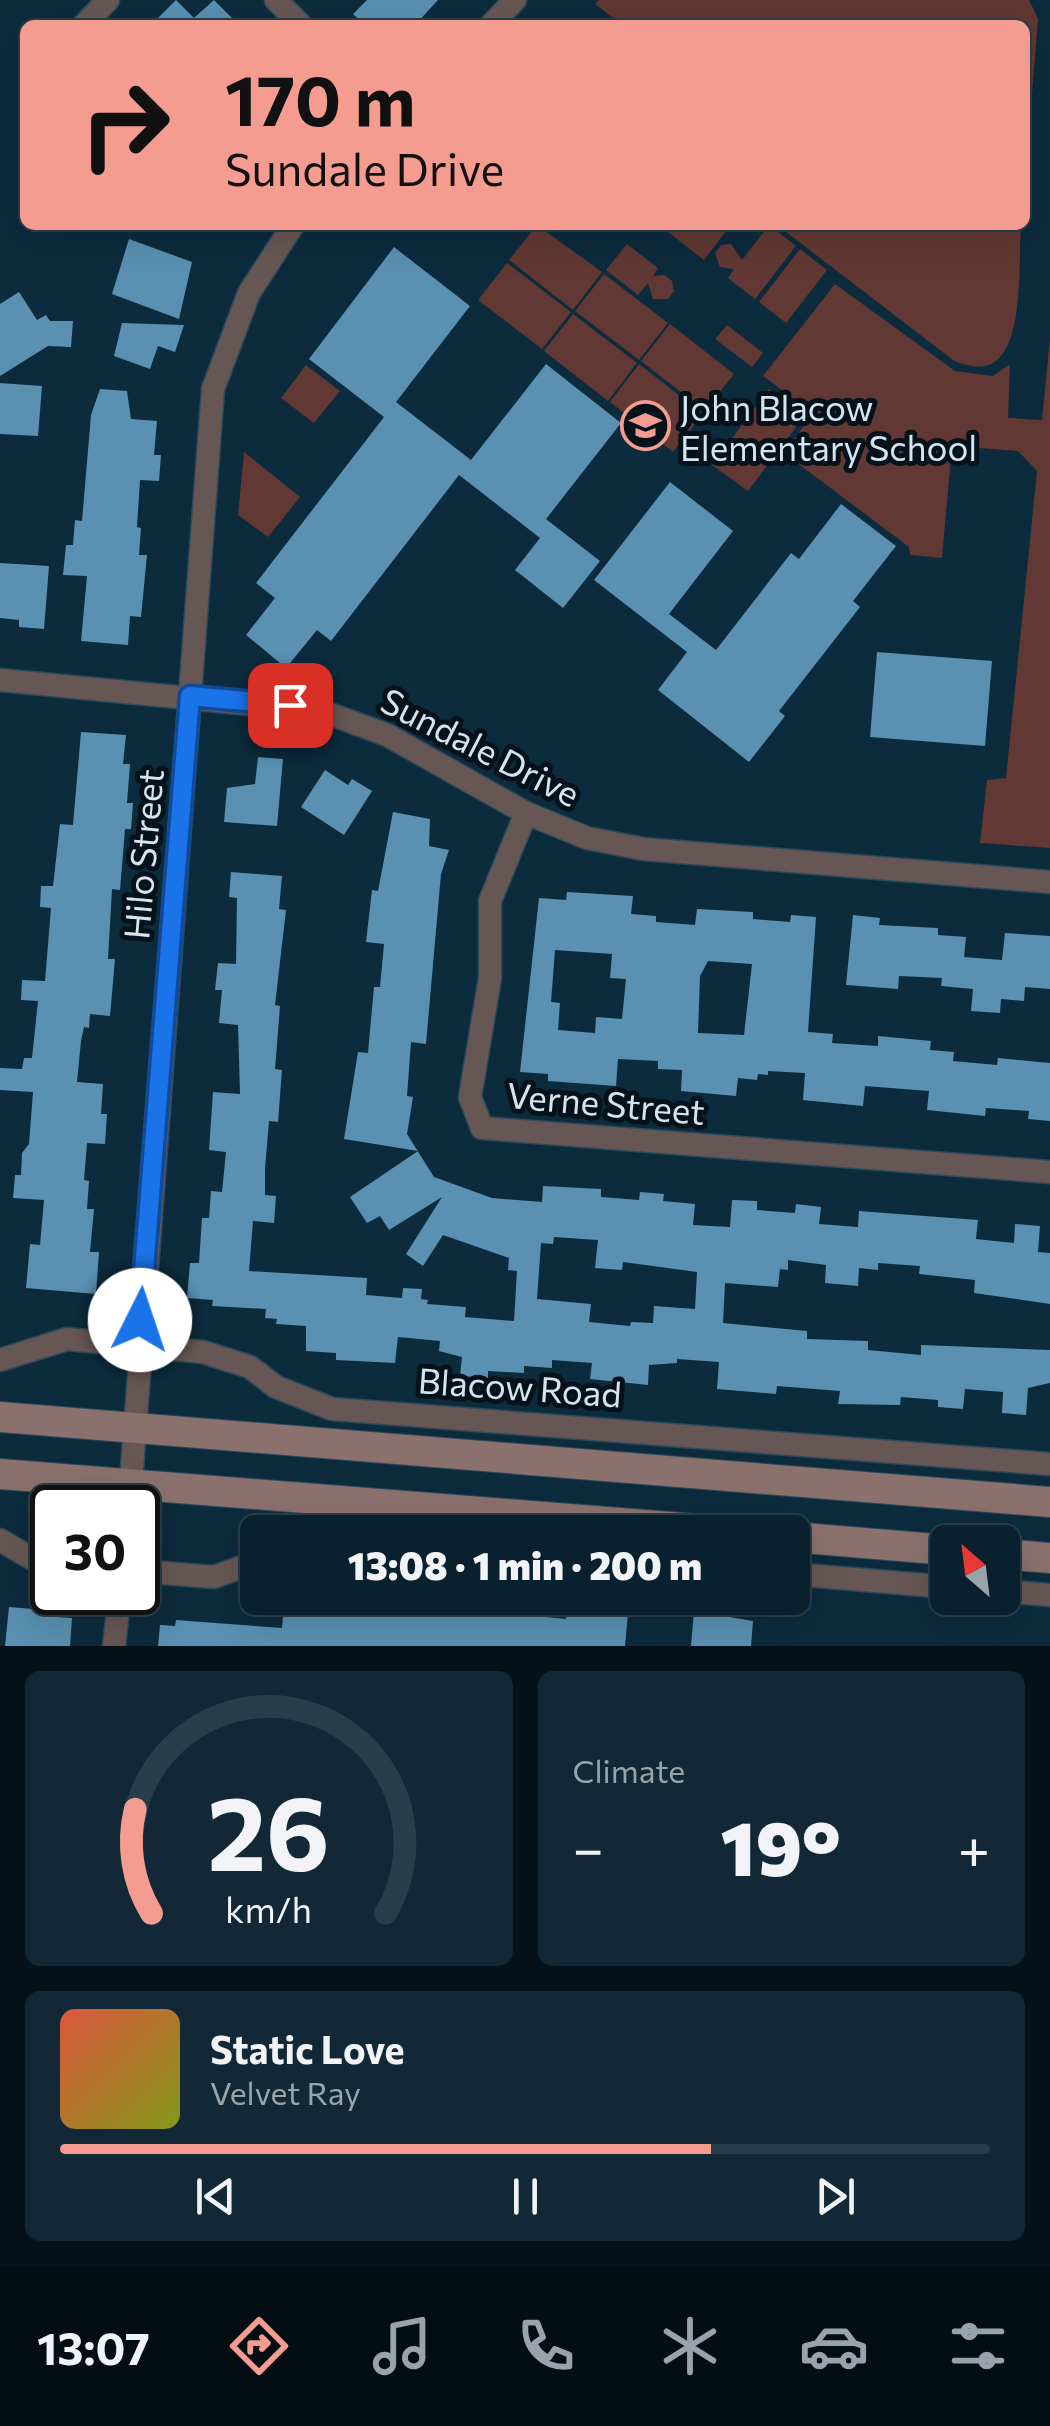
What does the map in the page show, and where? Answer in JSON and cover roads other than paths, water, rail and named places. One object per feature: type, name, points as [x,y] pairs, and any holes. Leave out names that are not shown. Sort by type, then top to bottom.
[{"type":"main road","name":"Blacow Road","points":[[0,1417],[1050,1502]]},
{"type":"main road","points":[[0,1474],[65,1485]]},
{"type":"main road","points":[[160,1498],[449,1515]]},
{"type":"main road","points":[[810,1538],[930,1548]]},
{"type":"main road","points":[[1020,1556],[1050,1558]]},
{"type":"street","points":[[89,20],[108,0]]},
{"type":"street","points":[[276,0],[296,20]]},
{"type":"street","points":[[495,20],[516,0]]},
{"type":"street","name":"Hilo Street","points":[[131,1485],[138,1344],[214,388],[248,293],[290,230]]},
{"type":"street","name":"Sundale Drive","points":[[0,680],[290,705],[358,722],[526,813],[587,838],[642,850],[1050,882]]},
{"type":"street","name":"Verne Street","points":[[526,813],[490,901],[490,978],[470,1097],[482,1128],[1050,1172]]},
{"type":"street","name":"Blacow Road","points":[[0,1360],[67,1339],[138,1344],[226,1358],[250,1368],[276,1388],[332,1409],[1050,1464]]},
{"type":"street","points":[[0,1540],[30,1558]]},
{"type":"street","points":[[160,1573],[214,1577],[240,1568]]},
{"type":"street","points":[[810,1576],[930,1586]]},
{"type":"street","points":[[1020,1592],[1050,1595]]},
{"type":"street","points":[[114,1646],[117,1615]]},
{"type":"place","name":"John Blacow Elementary School","points":[[645,426]]}]
